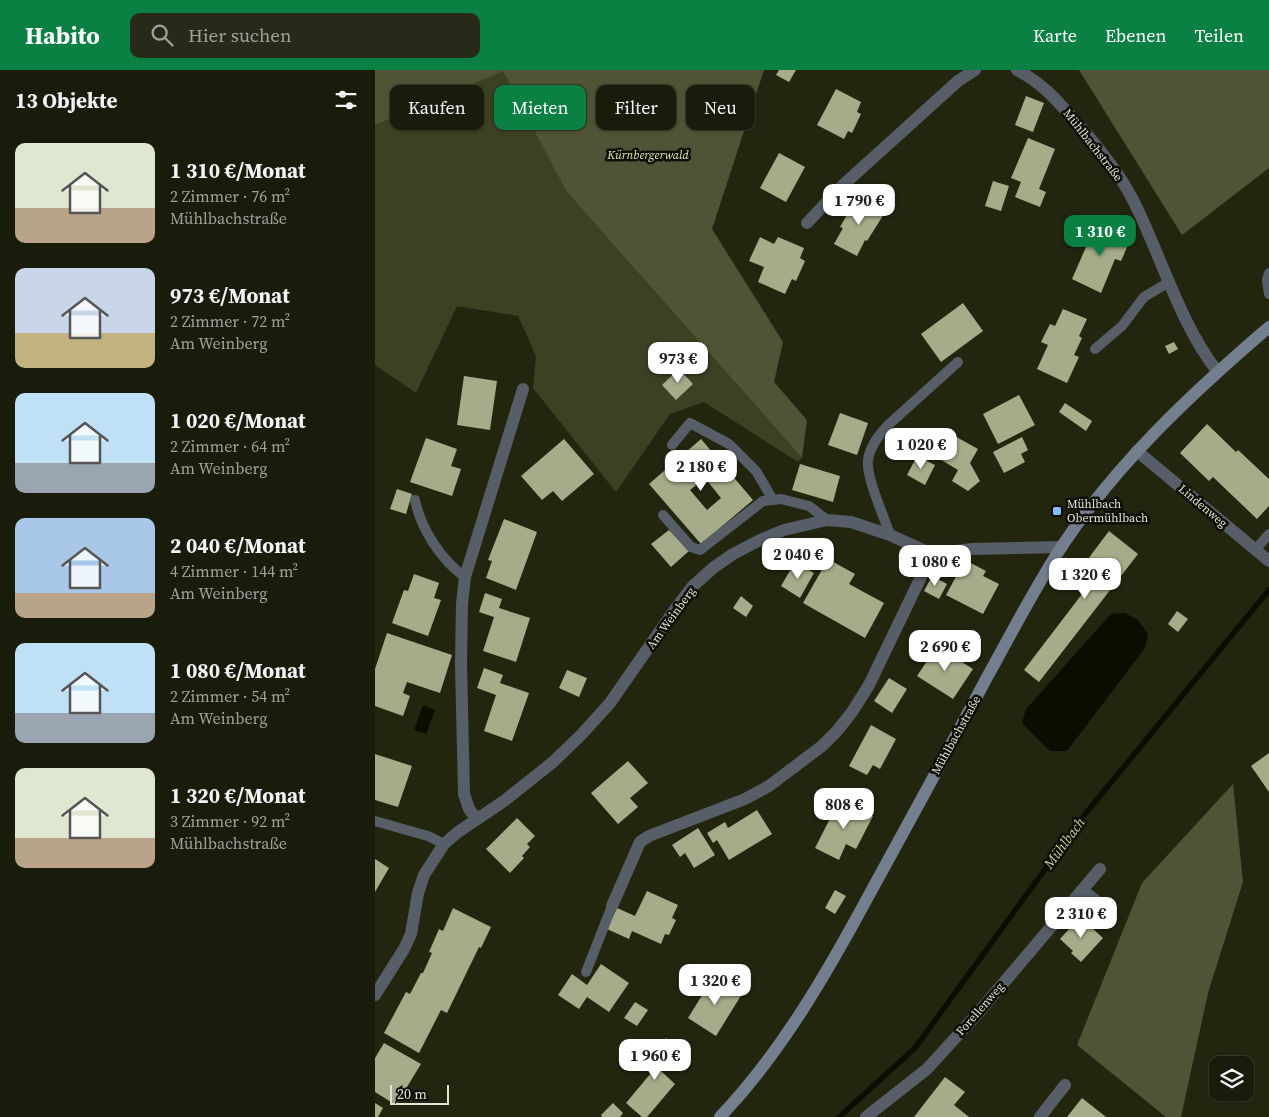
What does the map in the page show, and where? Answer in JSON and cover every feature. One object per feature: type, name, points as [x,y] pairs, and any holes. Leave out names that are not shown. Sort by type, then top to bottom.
[{"type":"street","points":[[807,223],[865,165],[957,81],[975,70]]},
{"type":"street","name":"Mühlbachstraße","points":[[1017,70],[1034,79],[1050,92],[1084,130],[1119,176],[1133,200],[1200,346],[1217,371]]},
{"type":"street","name":"Mühlbachstraße","points":[[720,1117],[733,1104],[780,1044],[844,942],[1027,606],[1062,547],[1097,498],[1137,451],[1217,371],[1269,327]]},
{"type":"street","points":[[477,819],[469,809],[464,794],[461,656],[462,604],[465,576],[523,389]]},
{"type":"street","name":"Lindenweg","points":[[1137,451],[1269,561]]},
{"type":"street","name":"Am Weinberg","points":[[375,995],[405,949],[411,934],[418,893],[424,875],[444,844],[525,785],[581,735],[610,703],[687,593],[713,568],[733,554],[760,540],[784,530],[827,520],[851,522],[890,535],[932,554]]},
{"type":"street","points":[[612,906],[640,842],[649,836],[745,799],[769,786],[798,766],[837,731],[869,685],[932,554],[972,549],[1062,547]]},
{"type":"street","name":"Forellenweg","points":[[866,1117],[927,1069],[979,1012],[1100,869]]},
{"type":"street","points":[[1083,890],[1099,903]]},
{"type":"street","points":[[1040,1117],[1065,1085]]},
{"type":"lane","points":[[1269,273],[1267,280],[1269,294]]},
{"type":"lane","points":[[1095,349],[1122,326],[1144,297],[1169,282]]},
{"type":"lane","points":[[890,535],[869,472],[872,448],[877,437],[887,426],[958,362]]},
{"type":"lane","points":[[671,445],[690,423],[729,444],[756,471],[773,500]]},
{"type":"lane","points":[[663,515],[691,547],[700,550],[763,501],[781,499],[809,506],[827,520]]},
{"type":"lane","points":[[415,500],[417,513],[424,527],[450,564],[465,576]]},
{"type":"lane","points":[[1255,550],[1269,534]]},
{"type":"lane","points":[[375,821],[420,833],[444,844]]},
{"type":"lane","points":[[586,972],[612,906]]},
{"type":"green space","name":"Kürnbergerwald","points":[[375,70],[764,70],[755,98],[755,85],[686,85],[686,130],[744,130],[712,229],[783,342],[774,382],[807,420],[802,458],[566,191],[534,130],[586,130],[586,85],[510,85],[503,71],[470,85],[390,85],[390,119],[375,125]]},
{"type":"green space","points":[[503,70],[511,85],[494,85],[494,130],[534,130],[566,191],[802,458],[798,462],[704,402],[670,414],[616,492],[533,388],[536,356],[518,316],[457,306],[416,393],[375,365],[375,125],[390,119],[390,130],[484,130],[484,85],[468,85]]},
{"type":"green space","points":[[1079,70],[1269,70],[1269,168],[1182,235]]},
{"type":"green space","points":[[1233,784],[1243,882],[1208,993],[1181,1117],[1166,1117],[1077,1045],[1142,883]]},
{"type":"shaded area","points":[[1125,613],[1138,620],[1148,634],[1145,648],[1067,751],[1050,751],[1022,723],[1026,709],[1111,614]]},
{"type":"shaded area","points":[[423,705],[435,710],[426,734],[414,730]]},
{"type":"building","points":[[779,70],[796,70],[789,82],[776,75]]},
{"type":"building","points":[[836,89],[861,102],[857,112],[861,114],[852,133],[848,131],[844,139],[817,125]]},
{"type":"building","points":[[1026,96],[1044,103],[1033,132],[1015,125]]},
{"type":"building","points":[[1028,138],[1055,149],[1039,189],[1046,192],[1040,207],[1015,197],[1021,182],[1011,178]]},
{"type":"building","points":[[779,153],[805,167],[786,202],[760,188]]},
{"type":"building","points":[[993,181],[1009,186],[1001,211],[985,206]]},
{"type":"building","points":[[857,197],[875,207],[879,206],[884,214],[867,241],[865,240],[857,256],[834,244],[843,228],[840,227]]},
{"type":"building","points":[[1094,221],[1107,227],[1104,234],[1109,236],[1112,230],[1131,238],[1121,261],[1115,259],[1101,293],[1072,279],[1086,247],[1083,246]]},
{"type":"building","points":[[760,237],[774,244],[778,237],[804,248],[800,258],[805,261],[796,281],[792,279],[785,294],[758,282],[764,267],[749,261]]},
{"type":"building","points":[[963,303],[983,331],[941,362],[921,334]]},
{"type":"building","points":[[1063,309],[1087,319],[1079,336],[1082,338],[1074,355],[1079,357],[1067,383],[1037,369],[1048,345],[1041,342],[1050,324],[1055,326]]},
{"type":"building","points":[[1174,342],[1178,349],[1169,354],[1165,346]]},
{"type":"building","points":[[679,369],[693,384],[676,400],[662,385]]},
{"type":"building","points":[[464,376],[497,381],[490,430],[457,425]]},
{"type":"building","points":[[1019,395],[1035,425],[998,444],[983,414]]},
{"type":"building","points":[[1065,403],[1092,421],[1086,431],[1059,412]]},
{"type":"building","points":[[840,413],[868,423],[857,455],[828,445]]},
{"type":"building","points":[[1207,424],[1236,452],[1238,450],[1269,479],[1269,506],[1257,519],[1213,477],[1209,481],[1180,453]]},
{"type":"building","points":[[951,434],[978,449],[970,463],[980,481],[968,491],[952,481],[958,470],[938,458]]},
{"type":"building","points":[[1022,437],[1028,450],[1021,454],[1025,462],[1004,473],[993,452]]},
{"type":"building","points":[[426,438],[457,449],[451,466],[461,469],[452,496],[410,482]]},
{"type":"building","points":[[564,439],[594,474],[562,501],[553,491],[542,500],[521,476]]},
{"type":"building","points":[[701,439],[753,500],[701,544],[649,484]],"holes":[[[705,478],[721,498],[707,510],[690,490]]]},
{"type":"building","points":[[917,456],[935,465],[925,485],[907,475]]},
{"type":"building","points":[[800,464],[840,476],[833,502],[792,490]]},
{"type":"building","points":[[397,489],[412,494],[406,514],[390,509]]},
{"type":"building","points":[[504,519],[537,532],[516,590],[486,578],[492,561],[488,560]]},
{"type":"building","points":[[669,530],[689,551],[671,567],[651,544]]},
{"type":"building","points":[[1109,531],[1138,554],[1039,682],[1024,670],[1095,577],[1082,567]]},
{"type":"building","points":[[828,559],[855,574],[849,584],[884,603],[865,638],[803,603]]},
{"type":"building","points":[[965,560],[986,571],[983,576],[999,584],[983,614],[946,595]]},
{"type":"building","points":[[795,562],[814,573],[800,598],[781,586]]},
{"type":"building","points":[[414,574],[439,583],[434,598],[441,600],[428,636],[392,623],[404,590],[408,591]]},
{"type":"building","points":[[932,576],[947,584],[939,599],[924,591]]},
{"type":"building","points":[[485,593],[502,599],[499,608],[530,618],[516,662],[483,651],[494,617],[479,612]]},
{"type":"building","points":[[741,596],[753,606],[746,617],[733,608]]},
{"type":"building","points":[[1177,611],[1188,619],[1178,632],[1168,624]]},
{"type":"building","points":[[387,633],[452,655],[440,693],[407,682],[403,693],[410,696],[403,716],[375,706],[375,669]]},
{"type":"building","points":[[937,646],[973,669],[953,699],[917,676]]},
{"type":"building","points":[[484,668],[503,675],[500,683],[529,693],[512,741],[484,731],[496,695],[477,688]]},
{"type":"building","points":[[567,670],[587,678],[579,697],[559,688]]},
{"type":"building","points":[[889,678],[907,689],[892,713],[874,701]]},
{"type":"building","points":[[871,725],[896,739],[880,769],[873,765],[867,775],[849,766]]},
{"type":"building","points":[[1269,753],[1269,792],[1251,766]]},
{"type":"building","points":[[375,754],[412,766],[398,807],[375,800]]},
{"type":"building","points":[[628,761],[648,783],[630,798],[638,807],[618,824],[591,793]]},
{"type":"building","points":[[840,799],[873,816],[856,849],[846,844],[839,860],[815,848]]},
{"type":"building","points":[[757,810],[772,834],[729,860],[717,840],[713,843],[707,833],[725,822],[728,828]]},
{"type":"building","points":[[517,818],[535,836],[527,844],[530,847],[522,856],[524,858],[510,873],[486,849]]},
{"type":"building","points":[[698,828],[715,855],[694,868],[685,853],[680,857],[672,845]]},
{"type":"building","points":[[375,859],[389,868],[375,892]]},
{"type":"building","points":[[835,890],[846,896],[835,914],[825,908]]},
{"type":"building","points":[[647,891],[678,905],[672,918],[676,920],[669,935],[665,934],[661,944],[632,931],[629,939],[607,929],[617,908],[635,916]]},
{"type":"building","points":[[453,908],[491,927],[481,948],[479,947],[447,1013],[441,1010],[419,1053],[384,1033],[406,992],[410,994],[421,973],[423,973],[432,953],[429,952],[439,929],[443,931]]},
{"type":"building","points":[[1080,917],[1103,938],[1081,962],[1071,953],[1073,951],[1060,939]]},
{"type":"building","points":[[601,964],[629,983],[609,1012],[587,997],[579,1009],[558,995],[572,974],[587,985]]},
{"type":"building","points":[[714,976],[742,994],[716,1036],[688,1018]]},
{"type":"building","points":[[635,1002],[648,1010],[637,1026],[624,1018]]},
{"type":"building","points":[[666,1038],[680,1049],[661,1071],[675,1084],[647,1117],[642,1117],[626,1103],[656,1067],[647,1060]]},
{"type":"building","points":[[384,1043],[421,1064],[396,1105],[375,1092],[375,1058]]},
{"type":"building","points":[[945,1077],[965,1092],[954,1105],[969,1117],[914,1117]]},
{"type":"building","points":[[1082,1098],[1106,1117],[1067,1117]]},
{"type":"building","points":[[375,1103],[383,1108],[378,1117],[375,1117]]},
{"type":"building","points":[[613,1103],[623,1113],[620,1117],[602,1117],[601,1115]]},
{"type":"waterway","name":"Mühlbach","points":[[839,1117],[915,1048],[1086,813],[1269,590]]},
{"type":"place","name":"Mühlbach Obermühlbach","points":[[1057,511]]}]
